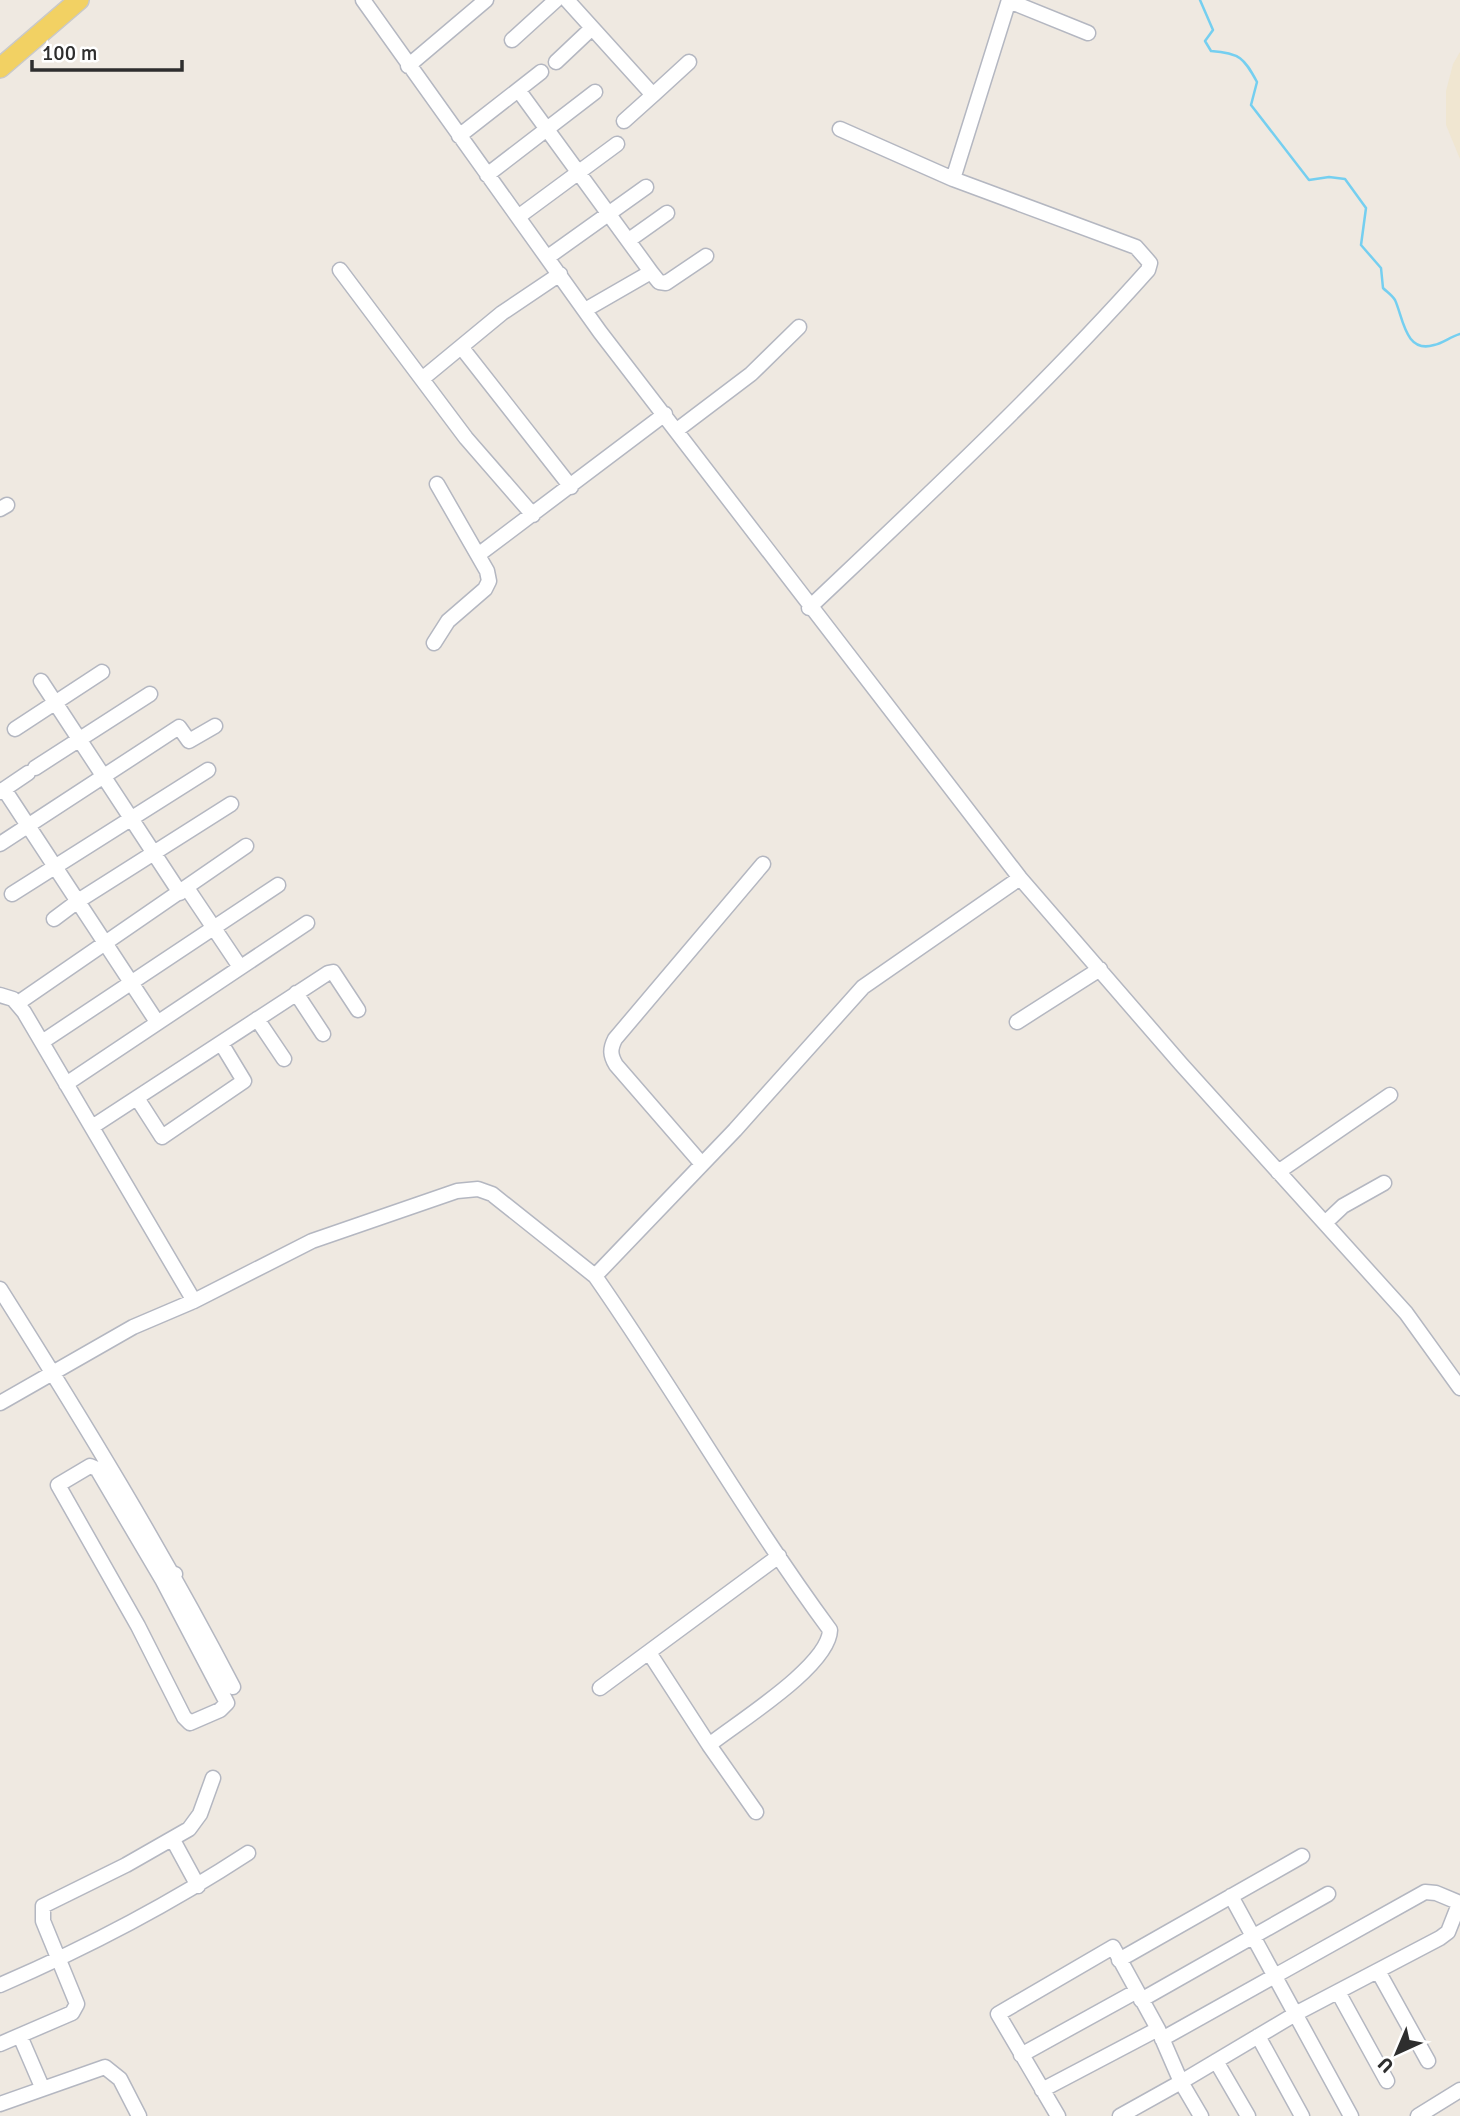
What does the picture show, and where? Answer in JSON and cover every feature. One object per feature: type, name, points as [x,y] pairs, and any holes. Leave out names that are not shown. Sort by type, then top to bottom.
[{"type":"main road","points":[[0,68],[79,0]]},
{"type":"street","points":[[363,0],[584,310],[809,608],[1020,878],[1406,1313],[1460,1388]]},
{"type":"street","points":[[408,66],[486,0]]},
{"type":"street","points":[[512,40],[556,0]]},
{"type":"street","points":[[568,0],[653,95]]},
{"type":"street","points":[[953,179],[1009,1],[1088,33]]},
{"type":"street","points":[[556,62],[592,28]]},
{"type":"street","points":[[624,121],[690,62]]},
{"type":"street","points":[[459,136],[541,72]]},
{"type":"street","points":[[519,91],[659,282],[666,283],[706,256]]},
{"type":"street","points":[[487,174],[595,92]]},
{"type":"street","points":[[809,608],[1030,395],[1149,267],[1148,258],[1136,247],[953,179],[840,129]]},
{"type":"street","points":[[518,217],[617,144]]},
{"type":"street","points":[[548,257],[646,187]]},
{"type":"street","points":[[629,240],[667,213]]},
{"type":"street","points":[[340,270],[473,448],[533,515]]},
{"type":"street","points":[[584,310],[651,271]]},
{"type":"street","points":[[422,379],[502,313],[559,274]]},
{"type":"street","points":[[677,430],[751,374],[799,327]]},
{"type":"street","points":[[462,348],[571,487]]},
{"type":"street","points":[[478,555],[665,414]]},
{"type":"street","points":[[434,643],[455,614],[489,584],[487,571],[438,484]]},
{"type":"street","points":[[15,729],[102,672]]},
{"type":"street","points":[[41,681],[154,853],[213,927],[240,967]]},
{"type":"street","points":[[150,694],[2,790],[157,1022]]},
{"type":"street","points":[[0,844],[105,779],[179,727],[189,741],[215,726]]},
{"type":"street","points":[[12,894],[208,770]]},
{"type":"street","points":[[54,919],[231,804]]},
{"type":"street","points":[[18,1003],[246,846]]},
{"type":"street","points":[[701,1163],[616,1065],[611,1050],[615,1039],[763,864]]},
{"type":"street","points":[[595,1276],[754,1109],[826,1024],[863,987],[1020,878]]},
{"type":"street","points":[[42,1042],[278,884]]},
{"type":"street","points":[[66,1084],[307,923]]},
{"type":"street","points":[[1017,1022],[1100,969]]},
{"type":"street","points":[[95,1125],[296,993],[333,972],[358,1010]]},
{"type":"street","points":[[296,993],[323,1034]]},
{"type":"street","points":[[0,995],[18,1003],[66,1084],[123,1164]]},
{"type":"street","points":[[257,1019],[284,1059]]},
{"type":"street","points":[[136,1098],[162,1137],[228,1095],[244,1081],[221,1043]]},
{"type":"street","points":[[1279,1172],[1390,1096]]},
{"type":"street","points":[[95,1125],[194,1301]]},
{"type":"street","points":[[1325,1223],[1343,1206],[1384,1183]]},
{"type":"street","points":[[0,1403],[133,1327],[194,1301],[312,1241],[431,1198],[478,1189],[508,1205],[595,1276],[830,1630],[828,1644],[799,1676],[709,1745]]},
{"type":"street","points":[[0,1289],[53,1373],[233,1687]]},
{"type":"street","points":[[90,1466],[97,1469],[169,1578],[227,1703],[220,1710],[190,1723],[184,1717],[138,1626],[58,1485],[90,1466]]},
{"type":"street","points":[[600,1688],[650,1654],[779,1556]]},
{"type":"street","points":[[650,1654],[756,1812]]},
{"type":"street","points":[[0,2044],[65,2016],[76,2008],[76,1996],[42,1917],[43,1906],[173,1840],[196,1822],[213,1778]]},
{"type":"street","points":[[173,1840],[198,1885]]},
{"type":"street","points":[[0,1985],[60,1958],[198,1885],[248,1853]]},
{"type":"street","points":[[1119,1959],[1302,1856]]},
{"type":"street","points":[[1042,2090],[1275,1975],[1425,1892],[1436,1893],[1460,1904],[1445,1935],[1297,2013],[1120,2116]]},
{"type":"street","points":[[1021,2055],[1253,1936],[1328,1894]]},
{"type":"street","points":[[1231,1896],[1351,2116]]},
{"type":"street","points":[[1058,2116],[998,2014],[1112,1947],[1201,2116]]},
{"type":"street","points":[[1378,1971],[1428,2061]]},
{"type":"street","points":[[1338,1992],[1387,2081]]},
{"type":"street","points":[[20,2036],[42,2087]]},
{"type":"street","points":[[1258,2036],[1302,2116]]},
{"type":"street","points":[[1216,2061],[1248,2116]]},
{"type":"street","points":[[0,2104],[105,2067],[120,2079],[139,2116]]},
{"type":"street","points":[[1418,2116],[1460,2090]]},
{"type":"shaded area","points":[[1460,52],[1460,159],[1446,125],[1446,91],[1453,64]]},
{"type":"waterway","points":[[1200,0],[1213,30],[1205,41],[1211,51],[1235,55],[1248,67],[1257,82],[1251,105],[1309,180],[1329,177],[1345,179],[1366,208],[1361,245],[1381,268],[1383,288],[1395,300],[1411,339],[1424,346],[1437,344],[1460,334]]}]
